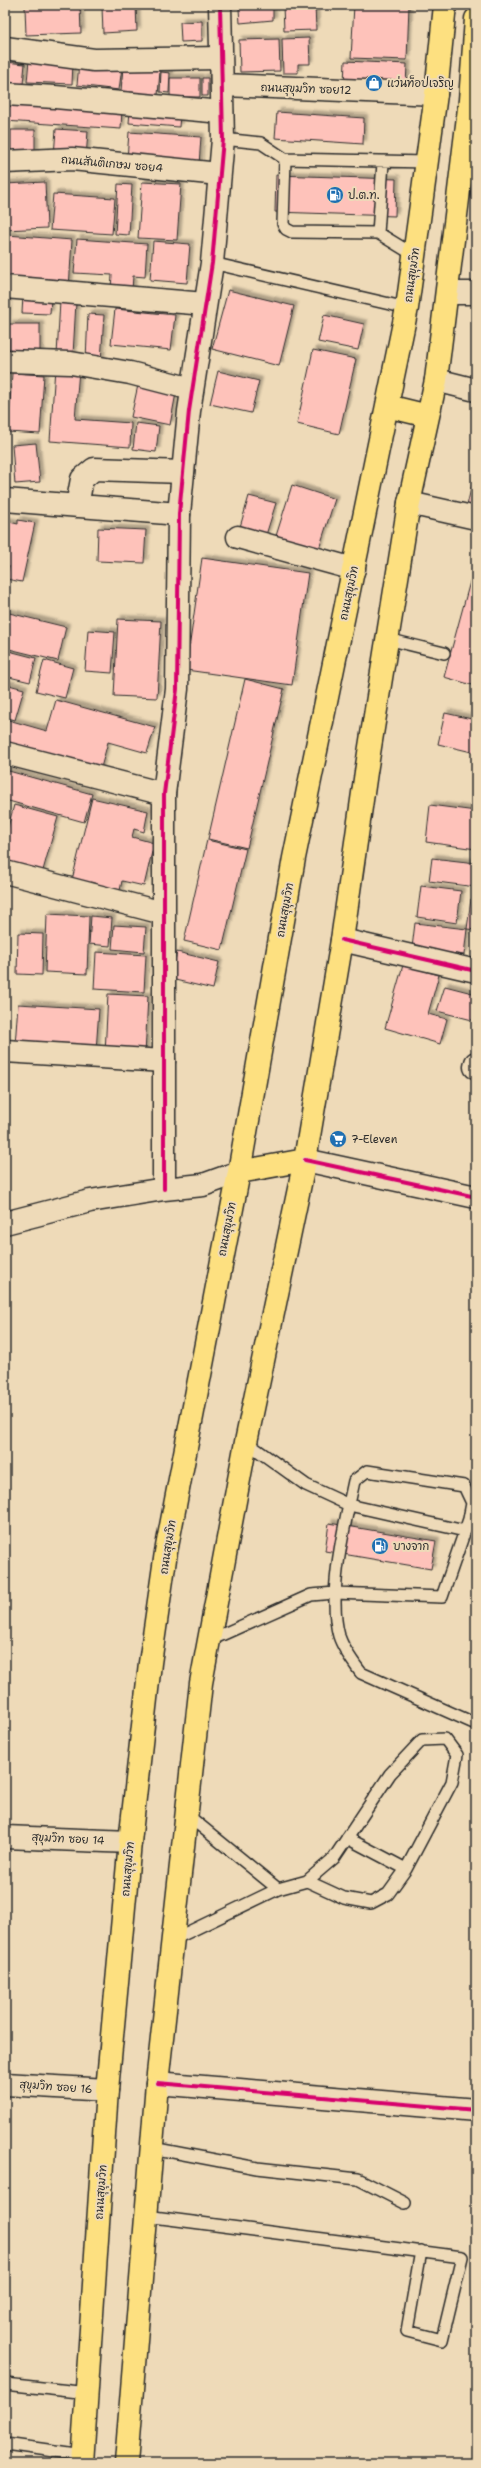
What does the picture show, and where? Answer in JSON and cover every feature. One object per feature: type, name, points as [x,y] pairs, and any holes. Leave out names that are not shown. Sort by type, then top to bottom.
[{"type":"main road","name":"ถนนสุขุมวิท","points":[[83,2459],[107,2090],[130,1842],[150,1663],[166,1552],[239,1172],[294,858],[407,308],[436,94],[445,5]]},
{"type":"main road","points":[[126,2463],[157,2083],[171,1940],[208,1641],[246,1442],[305,1160],[342,940],[387,639],[409,504],[436,380],[473,100],[476,19]]},
{"type":"main road","points":[[387,406],[428,416]]},
{"type":"main road","points":[[239,1172],[305,1160]]},
{"type":"street","points":[[164,1189],[163,913],[166,866],[164,794],[177,689],[179,514],[192,389],[212,263],[223,139],[220,5]]},
{"type":"street","points":[[5,48],[94,60],[220,58]]},
{"type":"street","name":"ถนนสุขุมวิท ซอย12","points":[[223,86],[436,94]]},
{"type":"street","points":[[5,94],[222,112]]},
{"type":"street","name":"ถนนสันติเกษม ซอย4","points":[[5,162],[72,159],[219,174]]},
{"type":"street","points":[[5,287],[205,304]]},
{"type":"street","points":[[448,293],[476,294]]},
{"type":"street","points":[[5,361],[71,363],[130,372],[192,389]]},
{"type":"street","points":[[436,380],[476,390]]},
{"type":"street","points":[[77,506],[82,479],[94,469],[183,472]]},
{"type":"street","points":[[5,500],[179,514]]},
{"type":"street","points":[[409,504],[476,518]]},
{"type":"street","points":[[238,537],[354,570]]},
{"type":"street","points":[[5,753],[164,794]]},
{"type":"street","points":[[5,872],[163,913]]},
{"type":"street","points":[[342,940],[476,971]]},
{"type":"street","points":[[5,1051],[164,1061]]},
{"type":"street","points":[[305,1160],[476,1197]]},
{"type":"street","points":[[5,1223],[90,1201],[164,1189],[203,1185],[239,1172]]},
{"type":"street","name":"สุขุมวิท ซอย 14","points":[[5,1836],[130,1842]]},
{"type":"street","points":[[157,2083],[476,2110]]},
{"type":"street","name":"สุขุมวิท ซอย 16","points":[[5,2084],[107,2090]]},
{"type":"lane","points":[[223,139],[261,143],[285,159],[383,163],[427,162]]},
{"type":"lane","points":[[285,159],[282,224],[286,229],[292,232],[378,233],[414,255]]},
{"type":"lane","points":[[378,233],[383,163]]},
{"type":"lane","points":[[212,263],[407,308]]},
{"type":"lane","points":[[387,639],[444,653]]},
{"type":"lane","points":[[246,1442],[306,1485],[349,1505],[465,1531]]},
{"type":"lane","points":[[208,1641],[311,1595],[335,1593],[442,1597],[465,1531],[472,1503],[464,1486],[367,1472],[354,1481],[335,1593],[339,1636],[352,1661],[361,1673],[476,1724]]},
{"type":"lane","points":[[171,1940],[278,1888],[307,1881],[334,1858],[390,1774],[422,1740],[445,1739],[457,1755],[452,1782],[406,1869],[388,1894],[371,1902],[344,1898],[307,1881]]},
{"type":"lane","points":[[186,1814],[278,1888]]},
{"type":"lane","points":[[347,1838],[406,1869]]},
{"type":"lane","points":[[152,2148],[257,2168],[358,2179],[405,2202]]},
{"type":"lane","points":[[146,2216],[421,2251],[462,2257],[442,2340],[407,2331],[421,2251]]},
{"type":"lane","points":[[5,2384],[88,2394]]},
{"type":"lane","points":[[5,2444],[83,2459]]},
{"type":"building","points":[[80,5],[81,33],[26,35],[25,7]]},
{"type":"building","points":[[136,5],[137,31],[103,33],[102,7]]},
{"type":"building","points":[[283,5],[315,5],[316,30],[284,31]]},
{"type":"building","points":[[354,5],[409,5],[407,60],[351,58]]},
{"type":"building","points":[[273,7],[273,20],[240,23],[239,9]]},
{"type":"building","points":[[202,21],[202,41],[181,42],[180,22]]},
{"type":"building","points":[[309,38],[310,64],[298,64],[298,73],[283,73],[282,39]]},
{"type":"building","points":[[279,39],[280,71],[240,72],[239,40]]},
{"type":"building","points":[[29,60],[73,63],[72,84],[27,82]]},
{"type":"building","points":[[345,61],[407,64],[406,86],[344,84]]},
{"type":"building","points":[[5,62],[25,64],[23,84],[5,82]]},
{"type":"building","points":[[79,63],[122,67],[119,90],[77,85]]},
{"type":"building","points":[[123,67],[160,71],[158,95],[121,91]]},
{"type":"building","points":[[161,72],[170,73],[169,93],[160,92]]},
{"type":"building","points":[[170,78],[200,78],[200,97],[170,97]]},
{"type":"building","points":[[202,78],[208,78],[208,96],[202,96]]},
{"type":"building","points":[[5,100],[122,108],[121,129],[5,121]]},
{"type":"building","points":[[130,111],[180,115],[179,127],[129,123]]},
{"type":"building","points":[[277,112],[364,118],[363,144],[275,138]]},
{"type":"building","points":[[56,129],[88,131],[86,158],[54,156]]},
{"type":"building","points":[[11,130],[35,130],[35,157],[11,158]]},
{"type":"building","points":[[129,132],[201,137],[199,165],[127,160]]},
{"type":"building","name":"ป.ต.ท.","points":[[276,175],[396,179],[395,216],[275,212]]},
{"type":"building","points":[[45,182],[47,228],[5,230],[5,184]]},
{"type":"building","points":[[142,182],[181,184],[177,240],[138,238]]},
{"type":"building","points":[[118,184],[132,185],[129,235],[115,234]]},
{"type":"building","points":[[53,194],[115,198],[112,234],[50,230]]},
{"type":"building","points":[[7,235],[72,240],[69,289],[5,285]]},
{"type":"building","points":[[77,239],[147,244],[145,277],[133,276],[132,290],[111,289],[112,275],[74,273]]},
{"type":"building","points":[[153,241],[190,244],[187,283],[150,280]]},
{"type":"building","points":[[228,290],[294,306],[279,366],[212,349]]},
{"type":"building","points":[[23,296],[51,297],[50,314],[22,313]]},
{"type":"building","points":[[5,299],[8,299],[5,353]]},
{"type":"building","points":[[60,301],[76,302],[73,355],[57,355]]},
{"type":"building","points":[[115,309],[175,315],[171,350],[111,344]]},
{"type":"building","points":[[88,314],[104,315],[101,361],[86,360]]},
{"type":"building","points":[[324,315],[364,324],[358,350],[318,342]]},
{"type":"building","points":[[9,324],[40,324],[40,354],[9,354]]},
{"type":"building","points":[[313,350],[356,359],[339,434],[297,424]]},
{"type":"building","points":[[55,368],[79,370],[75,419],[131,423],[130,447],[50,441]]},
{"type":"building","points":[[218,371],[259,381],[251,413],[210,404]]},
{"type":"building","points":[[12,373],[44,375],[40,434],[8,432]]},
{"type":"building","points":[[138,385],[176,393],[170,425],[131,417]]},
{"type":"building","points":[[136,423],[159,426],[156,452],[133,449]]},
{"type":"building","points":[[36,443],[40,482],[15,484],[12,445]]},
{"type":"building","points":[[476,467],[476,512],[466,510]]},
{"type":"building","points":[[292,485],[335,499],[319,549],[276,536]]},
{"type":"building","points":[[249,496],[276,503],[266,535],[240,527]]},
{"type":"building","points":[[18,520],[35,523],[22,582],[6,579],[9,566],[5,565],[5,521],[18,524]]},
{"type":"building","points":[[98,528],[146,530],[144,563],[97,561]]},
{"type":"building","points":[[202,558],[308,573],[292,685],[186,670]]},
{"type":"building","points":[[474,567],[476,568],[476,686],[444,677]]},
{"type":"building","points":[[5,612],[66,627],[58,661],[5,648]]},
{"type":"building","points":[[118,619],[161,621],[157,698],[114,696]]},
{"type":"building","points":[[88,630],[115,632],[112,673],[85,671]]},
{"type":"building","points":[[5,650],[36,658],[30,682],[5,676]]},
{"type":"building","points":[[44,660],[73,668],[65,698],[36,691]]},
{"type":"building","points":[[245,679],[284,689],[247,848],[208,839]]},
{"type":"building","points":[[5,684],[24,689],[15,720],[5,717]]},
{"type":"building","points":[[56,700],[155,727],[147,753],[108,742],[99,775],[5,750],[5,719],[47,731]]},
{"type":"building","points":[[445,713],[476,720],[476,753],[438,744]]},
{"type":"building","points":[[5,770],[92,794],[84,822],[5,800]]},
{"type":"building","points":[[92,798],[148,811],[144,832],[134,829],[132,837],[154,843],[144,886],[122,881],[119,895],[71,884]]},
{"type":"building","points":[[14,805],[58,817],[42,874],[5,863],[5,838]]},
{"type":"building","points":[[430,805],[476,811],[476,849],[426,842]]},
{"type":"building","points":[[207,840],[246,849],[222,950],[184,941]]},
{"type":"building","points":[[432,858],[476,863],[476,887],[429,881]]},
{"type":"building","points":[[421,886],[461,891],[457,923],[417,917]]},
{"type":"building","points":[[471,899],[476,899],[476,930],[467,929]]},
{"type":"building","points":[[47,914],[89,916],[87,974],[45,972]]},
{"type":"building","points":[[91,916],[112,918],[110,946],[89,944]]},
{"type":"building","points":[[415,923],[467,929],[464,955],[412,948]]},
{"type":"building","points":[[114,925],[146,927],[144,952],[112,949]]},
{"type":"building","points":[[18,933],[43,934],[42,975],[17,974]]},
{"type":"building","points":[[96,952],[146,955],[144,992],[94,989]]},
{"type":"building","points":[[177,952],[219,962],[213,989],[171,979]]},
{"type":"building","points":[[403,965],[439,975],[428,1014],[447,1019],[440,1044],[385,1028]]},
{"type":"building","points":[[445,986],[476,994],[476,1021],[437,1011]]},
{"type":"building","points":[[108,994],[148,996],[145,1055],[105,1053]]},
{"type":"building","points":[[18,1004],[99,1009],[96,1051],[15,1046]]},
{"type":"building","name":"บางจาก","points":[[329,1523],[436,1541],[431,1569],[325,1551]]},
{"type":"cycle path","points":[[164,1189],[164,794],[177,689],[179,514],[189,411],[212,263],[223,139],[220,5]]},
{"type":"cycle path","points":[[342,940],[476,971]]},
{"type":"cycle path","points":[[305,1160],[476,1197]]},
{"type":"cycle path","points":[[157,2083],[476,2110]]},
{"type":"place","name":"แว่นท็อปเจริญ","points":[[374,83]]},
{"type":"place","name":"ป.ต.ท.","points":[[335,195]]},
{"type":"place","name":"7-Eleven","points":[[338,1139]]},
{"type":"place","name":"บางจาก","points":[[380,1546]]}]
